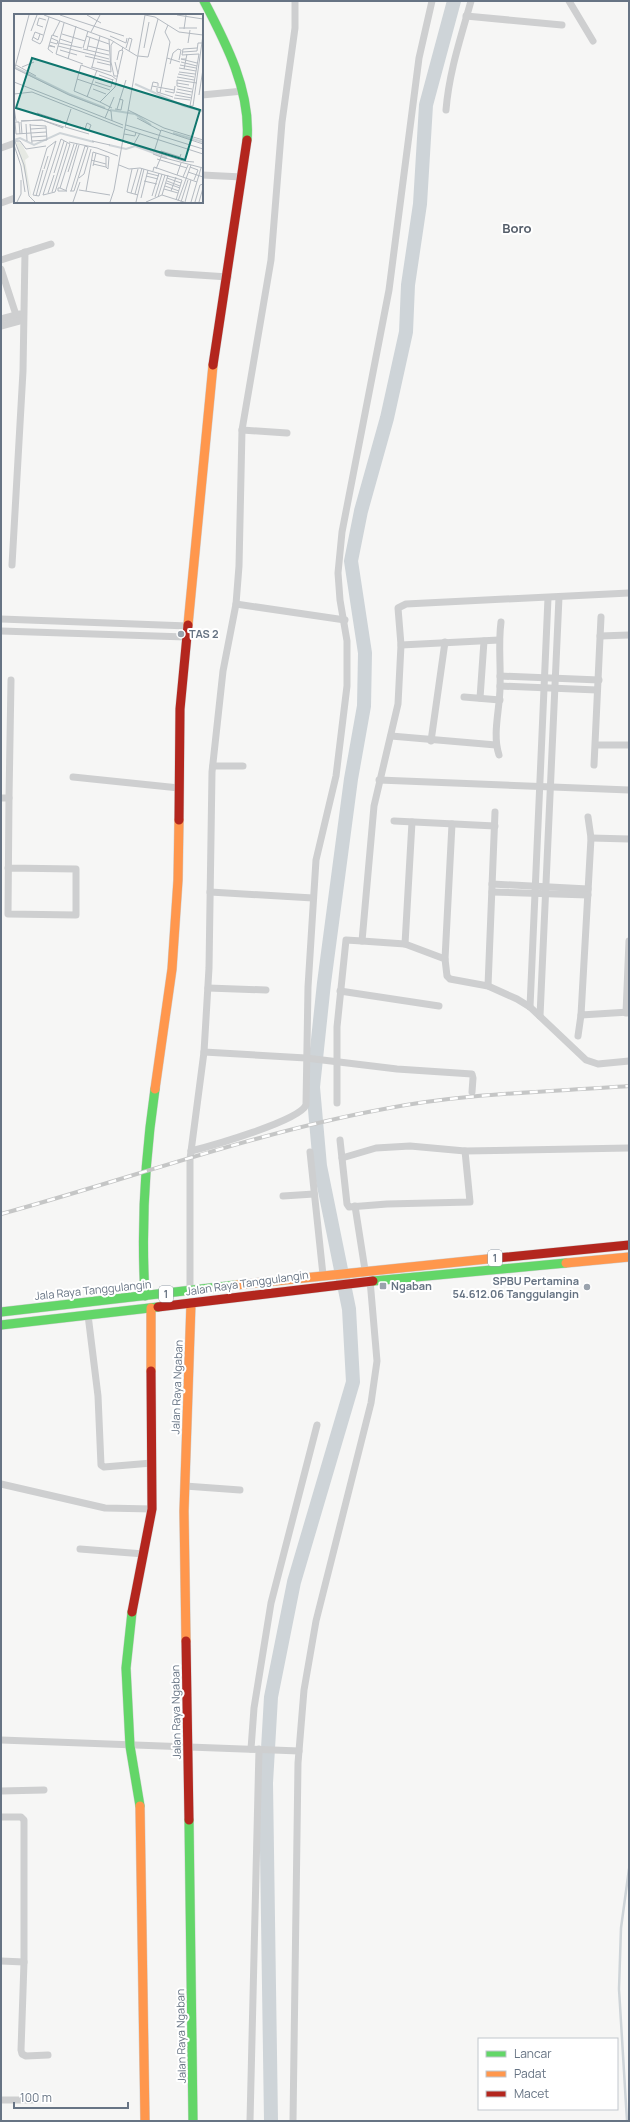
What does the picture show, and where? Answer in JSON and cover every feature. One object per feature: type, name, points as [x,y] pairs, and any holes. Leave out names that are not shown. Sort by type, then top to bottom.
[{"type":"main road","points":[[145,1296],[143,1259],[147,1140],[172,969],[178,880],[180,709],[186,637],[213,367],[228,277],[247,138],[247,120],[243,91],[227,46],[204,1]]},
{"type":"main road","name":"1","points":[[326,1274],[629,1245]]},
{"type":"main road","name":"1","points":[[368,1281],[629,1257]]},
{"type":"main road","name":"Jala Raya Tanggulangin","points":[[1,1312],[190,1292],[326,1274]]},
{"type":"main road","name":"Jalan Raya Tanggulangin","points":[[1,1325],[368,1281]]},
{"type":"main road","name":"Jalan Raya Ngaban","points":[[191,1303],[185,1486],[193,2121]]},
{"type":"main road","points":[[145,2121],[142,1828],[140,1800],[130,1746],[126,1694],[127,1649],[132,1611],[152,1509],[151,1308]]},
{"type":"main road","points":[[26,1309],[29,1322]]},
{"type":"street","points":[[190,1292],[191,1151],[204,1052],[208,988],[213,766],[223,671],[236,604],[240,566],[242,430],[271,260],[282,122],[294,28],[295,1]]},
{"type":"street","points":[[191,1151],[228,1141],[301,1112],[306,1105],[309,1058],[313,898],[316,860],[336,776],[347,686],[348,641],[340,600],[338,573],[342,532],[389,290],[418,66],[432,1]]},
{"type":"street","points":[[446,110],[450,79],[470,1]]},
{"type":"street","points":[[568,1],[593,41]]},
{"type":"street","points":[[466,16],[562,25]]},
{"type":"street","points":[[203,95],[243,91]]},
{"type":"street","points":[[1,148],[14,143]]},
{"type":"street","points":[[203,175],[242,177]]},
{"type":"street","points":[[1,203],[14,198]]},
{"type":"street","points":[[1,260],[51,244]]},
{"type":"street","points":[[12,565],[22,371],[20,317],[25,252]]},
{"type":"street","points":[[1,269],[20,317]]},
{"type":"street","points":[[168,273],[228,277]]},
{"type":"street","points":[[1,319],[20,317]]},
{"type":"street","points":[[1,326],[20,317]]},
{"type":"street","points":[[242,430],[288,433]]},
{"type":"street","points":[[362,941],[374,806],[398,704],[401,645],[398,611],[401,606],[406,604],[629,593]]},
{"type":"street","points":[[540,1016],[559,597]]},
{"type":"street","points":[[530,1007],[541,785],[548,598]]},
{"type":"street","points":[[236,604],[345,620]]},
{"type":"street","points":[[594,765],[601,617]]},
{"type":"street","points":[[1,619],[188,626]]},
{"type":"street","points":[[50,621],[50,634]]},
{"type":"street","points":[[500,755],[496,745],[500,700],[499,640],[501,622]]},
{"type":"street","points":[[1,631],[50,634],[186,637]]},
{"type":"street","points":[[600,636],[629,635]]},
{"type":"street","points":[[401,645],[445,642],[484,642],[499,640]]},
{"type":"street","points":[[431,741],[445,642]]},
{"type":"street","points":[[480,698],[484,642]]},
{"type":"street","points":[[500,676],[598,680]]},
{"type":"street","points":[[8,868],[76,869],[76,915],[8,914],[5,798],[11,680]]},
{"type":"street","points":[[500,686],[597,690]]},
{"type":"street","points":[[464,697],[500,700]]},
{"type":"street","points":[[391,736],[431,741],[496,745]]},
{"type":"street","points":[[596,745],[629,745]]},
{"type":"street","points":[[213,766],[243,766]]},
{"type":"street","points":[[73,777],[178,788]]},
{"type":"street","points":[[379,780],[541,785],[629,790]]},
{"type":"street","points":[[488,986],[495,812]]},
{"type":"street","points":[[578,1036],[582,1015],[591,838],[588,817]]},
{"type":"street","points":[[394,821],[495,826]]},
{"type":"street","points":[[405,944],[412,822]]},
{"type":"street","points":[[452,824],[445,959],[447,976],[450,979],[488,986],[517,999],[530,1007],[586,1060],[598,1064],[629,1061]]},
{"type":"street","points":[[591,838],[629,839]]},
{"type":"street","points":[[492,884],[536,890]]},
{"type":"street","points":[[492,892],[536,890],[588,892]]},
{"type":"street","points":[[210,892],[313,898]]},
{"type":"street","points":[[337,1103],[334,1060],[346,940],[405,944],[445,959]]},
{"type":"street","points":[[582,1015],[627,1013],[629,941]]},
{"type":"street","points":[[208,988],[266,990]]},
{"type":"street","points":[[340,991],[439,1006]]},
{"type":"street","points":[[204,1052],[334,1060],[397,1069],[472,1074],[472,1092]]},
{"type":"street","points":[[340,1140],[347,1204],[349,1207],[387,1204],[470,1202],[465,1151]]},
{"type":"street","points":[[342,1158],[376,1148],[410,1146],[465,1151],[629,1148]]},
{"type":"street","points":[[310,1152],[314,1194],[326,1274]]},
{"type":"street","points":[[283,1196],[314,1194]]},
{"type":"street","points":[[355,1206],[363,1270]]},
{"type":"street","points":[[293,2121],[299,1751],[304,1690],[316,1621],[371,1403],[377,1361],[368,1281]]},
{"type":"street","points":[[88,1315],[98,1396],[101,1465],[104,1467],[152,1463]]},
{"type":"street","points":[[250,2121],[258,1749],[254,1708],[271,1603],[317,1426]]},
{"type":"street","points":[[1,1484],[105,1508],[152,1509]]},
{"type":"street","points":[[185,1486],[240,1490]]},
{"type":"street","points":[[80,1549],[144,1554]]},
{"type":"street","points":[[1,1740],[130,1746],[299,1751]]},
{"type":"street","points":[[1,1791],[44,1790]]},
{"type":"street","points":[[1,1817],[21,1817],[24,1820],[24,1962],[21,2050],[26,2056],[48,2055]]},
{"type":"street","points":[[1,1961],[24,1962]]},
{"type":"street","points":[[1,2100],[32,2100]]},
{"type":"waterway","points":[[271,2121],[266,1783],[271,1697],[294,1582],[353,1382],[349,1309],[320,1166],[313,1087],[324,983],[351,779],[364,706],[365,653],[351,561],[361,511],[387,418],[406,332],[408,285],[420,204],[426,105],[454,1]]},
{"type":"waterway","points":[[627,2121],[619,1989],[621,1928],[629,1869]]},
{"type":"railway","points":[[1,1214],[239,1144],[335,1119],[384,1109],[476,1096],[629,1086]]},
{"type":"traffic: fast","points":[[204,1],[221,34],[241,86],[245,104],[247,140]]},
{"type":"traffic: fast","points":[[145,1296],[143,1244],[146,1166],[155,1089]]},
{"type":"traffic: fast","points":[[373,1281],[566,1263]]},
{"type":"traffic: fast","points":[[1,1312],[236,1285]]},
{"type":"traffic: fast","points":[[1,1325],[158,1307]]},
{"type":"traffic: fast","points":[[132,1612],[126,1668],[130,1746],[140,1806]]},
{"type":"traffic: fast","points":[[189,1820],[193,2121]]},
{"type":"traffic: slow","points":[[188,625],[213,365]]},
{"type":"traffic: slow","points":[[155,1089],[172,969],[178,880],[179,820]]},
{"type":"traffic: slow","points":[[566,1263],[629,1257]]},
{"type":"traffic: slow","points":[[236,1285],[497,1258]]},
{"type":"traffic: slow","points":[[186,1641],[184,1511],[191,1303]]},
{"type":"traffic: slow","points":[[151,1308],[151,1371]]},
{"type":"traffic: slow","points":[[140,1806],[145,2121]]},
{"type":"traffic: jam","points":[[213,365],[247,140]]},
{"type":"traffic: jam","points":[[179,820],[180,709],[188,625]]},
{"type":"traffic: jam","points":[[497,1258],[629,1245]]},
{"type":"traffic: jam","points":[[158,1307],[373,1281]]},
{"type":"traffic: jam","points":[[132,1612],[152,1509],[151,1371]]},
{"type":"traffic: jam","points":[[186,1641],[189,1820]]},
{"type":"place","name":"TAS 2","points":[[181,634]]},
{"type":"place","name":"Ngaban","points":[[383,1286]]},
{"type":"place","name":"SPBU Pertamina 54.612.06 Tanggulangin","points":[[587,1287]]},
{"type":"district","name":"Boro","points":[[517,228]]}]
